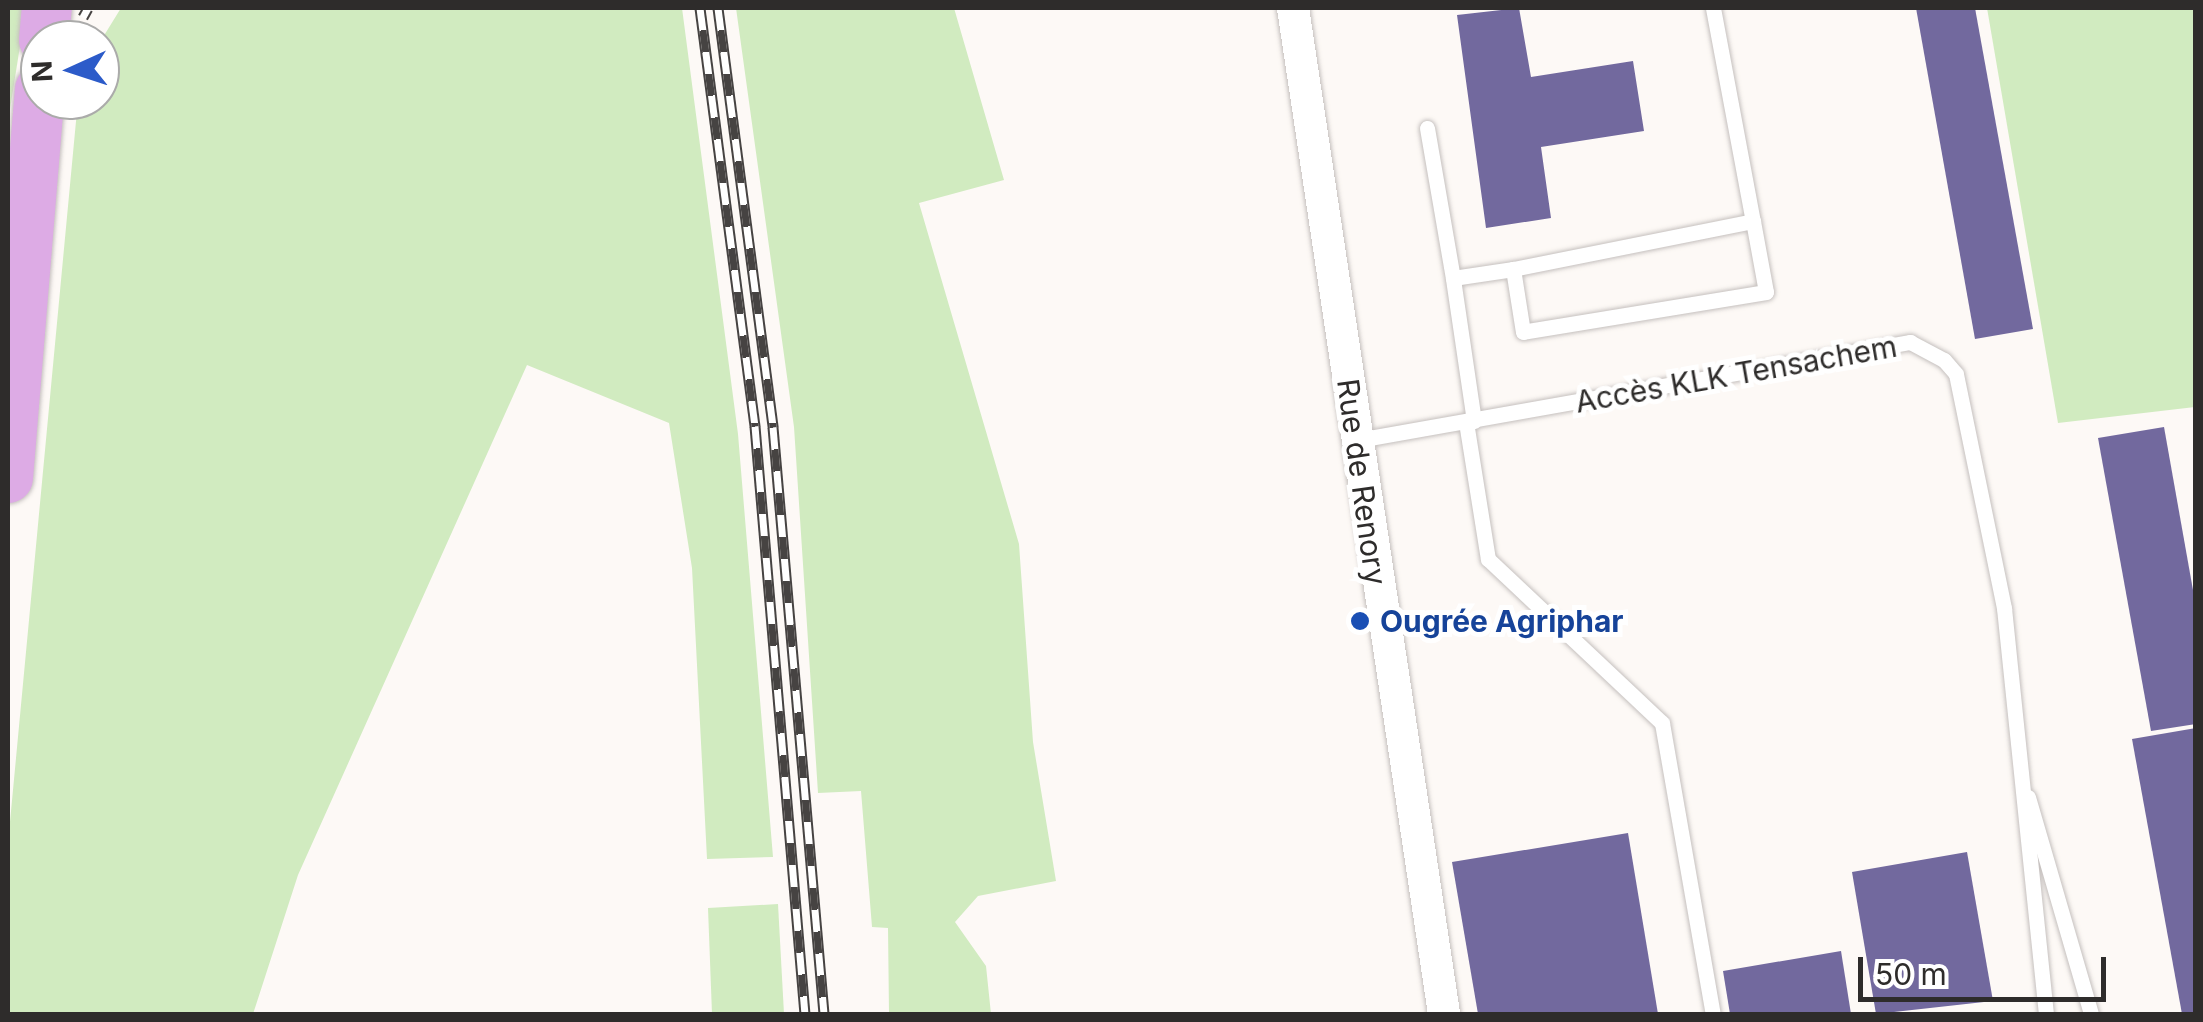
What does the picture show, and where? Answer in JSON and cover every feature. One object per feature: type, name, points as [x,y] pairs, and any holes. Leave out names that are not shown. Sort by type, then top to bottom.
[{"type":"main road","points":[[8,478],[37,120]]},
{"type":"street","name":"Rue de Renory","points":[[1293,8],[1444,1014]]},
{"type":"lane","points":[[1513,269],[1523,332],[1766,292],[1714,8]]},
{"type":"lane","points":[[1427,128],[1453,278],[1488,559],[1662,722],[1713,1014]]},
{"type":"lane","points":[[1453,278],[1753,221]]},
{"type":"lane","name":"Accès KLK Tensachem","points":[[1355,440],[1910,342],[1930,348],[1956,374],[2004,608],[2046,1014]]},
{"type":"lane","name":"Accès KLK Tensachem","points":[[2017,760],[2091,1014]]},
{"type":"green space","points":[[8,8],[26,8],[24,20],[20,20],[20,46],[8,122]]},
{"type":"green space","points":[[121,8],[682,8],[738,434],[773,857],[707,859],[692,568],[669,423],[527,365],[298,875],[253,1014],[8,1014],[8,843],[76,120],[120,120],[120,20],[114,20]]},
{"type":"green space","points":[[736,8],[954,8],[1004,180],[919,203],[1019,544],[1033,742],[1056,881],[978,896],[955,922],[986,966],[991,1014],[889,1014],[888,928],[872,927],[861,791],[818,793],[794,427]]},
{"type":"green space","points":[[1987,8],[2195,8],[2195,407],[2058,423]]},
{"type":"green space","points":[[778,904],[784,1014],[712,1014],[708,908]]},
{"type":"building","points":[[1519,8],[1531,77],[1633,61],[1644,131],[1541,147],[1551,218],[1486,228],[1457,15]]},
{"type":"building","points":[[1916,8],[1975,8],[2033,329],[1975,339]]},
{"type":"building","points":[[2164,427],[2196,607],[2196,724],[2151,731],[2098,438]]},
{"type":"building","points":[[2196,728],[2196,1014],[2182,1014],[2132,739]]},
{"type":"building","points":[[1628,833],[1658,1014],[1478,1014],[1452,862]]},
{"type":"building","points":[[1967,852],[1993,1001],[1876,1014],[1852,872]]},
{"type":"building","points":[[1841,951],[1851,1014],[1730,1014],[1723,971]]},
{"type":"railway","points":[[83,17],[88,8]]},
{"type":"railway","points":[[700,8],[755,426],[805,1014]]},
{"type":"railway","points":[[718,8],[773,427],[824,1014]]},
{"type":"place","name":"Ougrée Agriphar","points":[[1360,621]]}]
